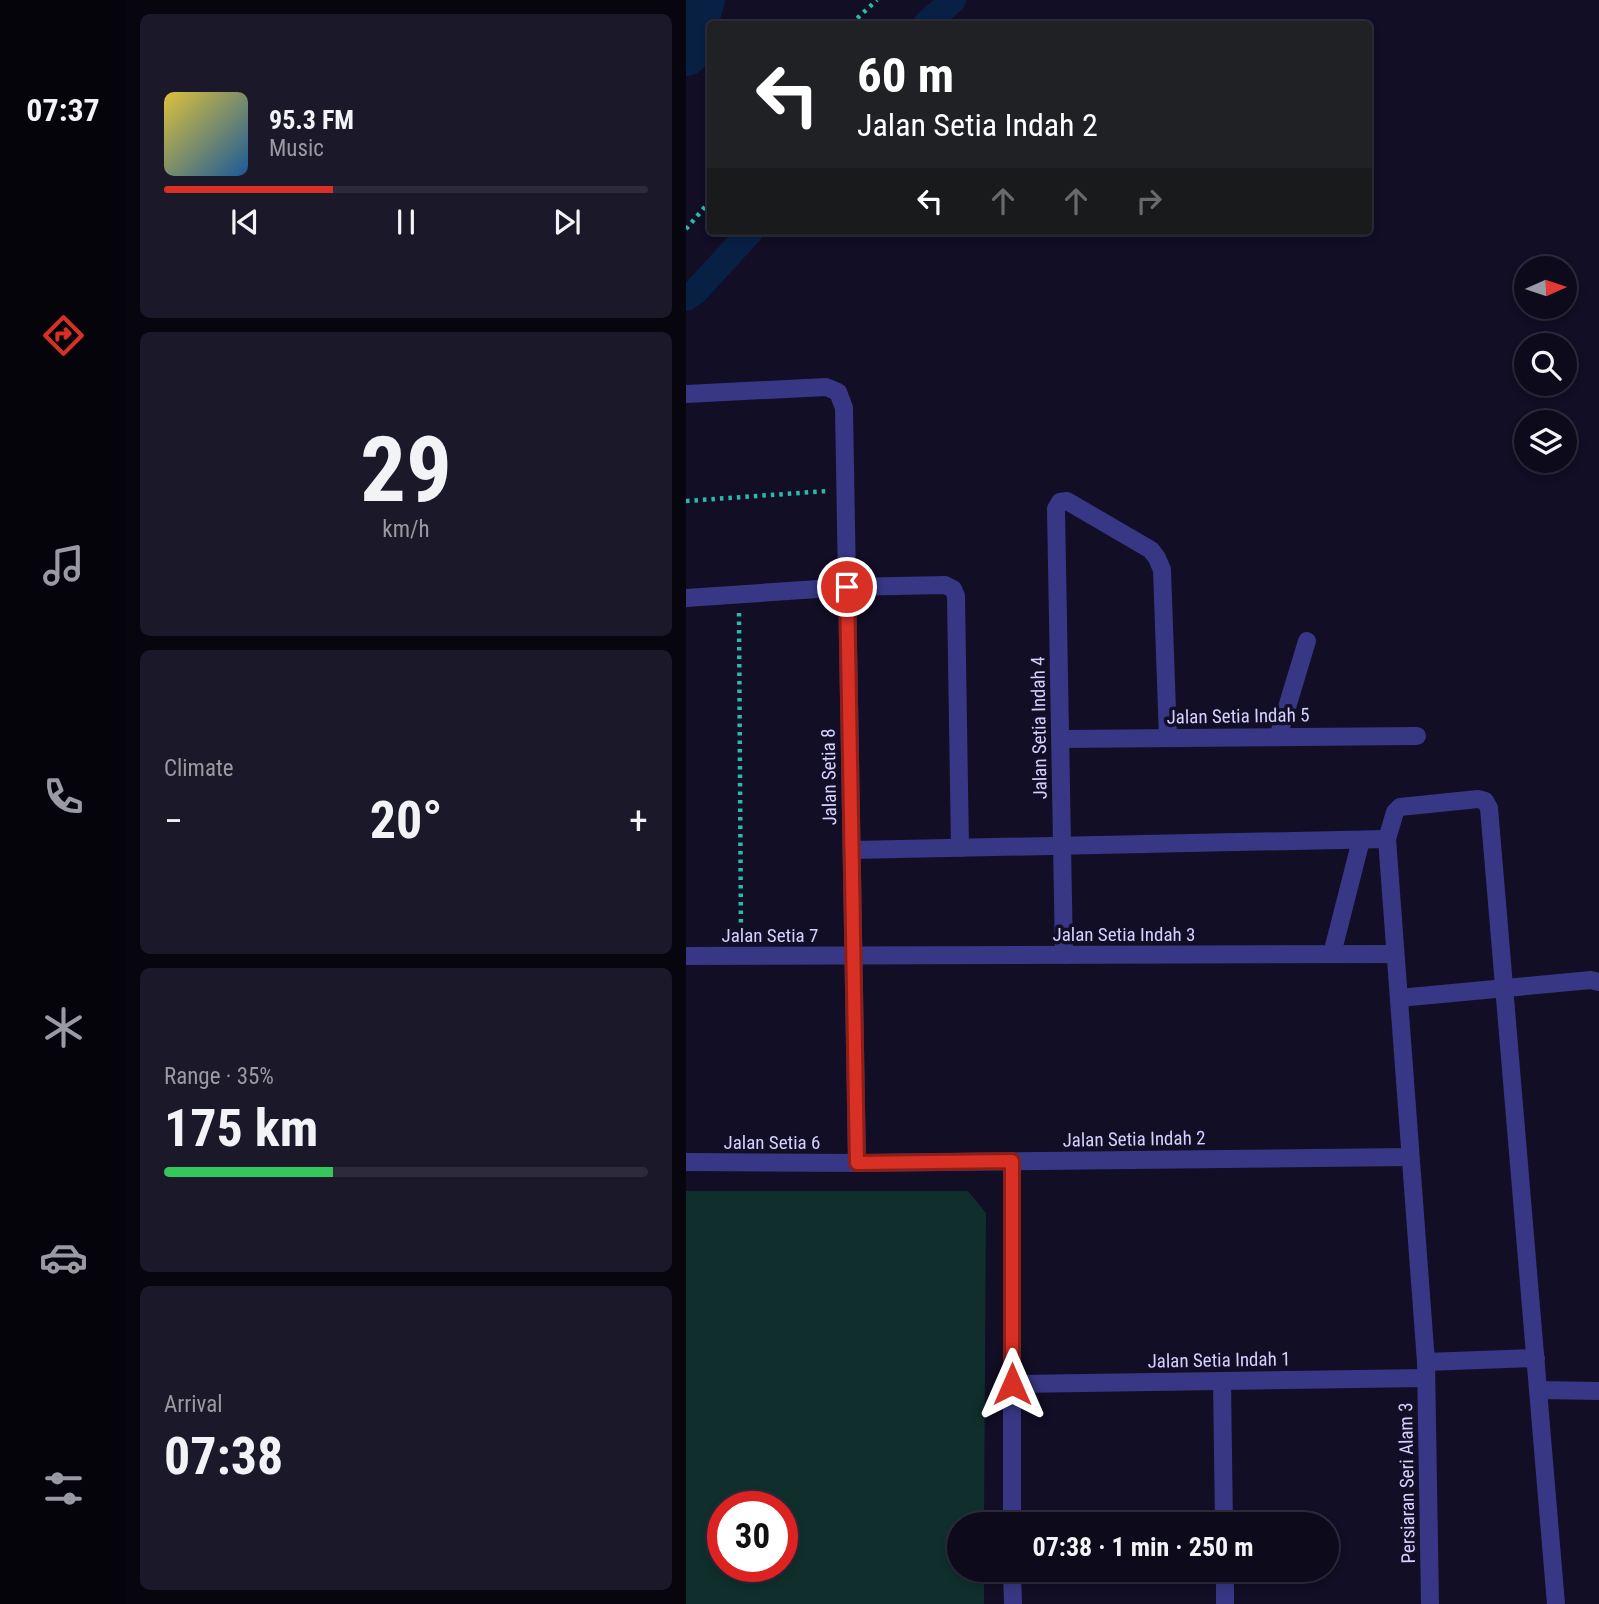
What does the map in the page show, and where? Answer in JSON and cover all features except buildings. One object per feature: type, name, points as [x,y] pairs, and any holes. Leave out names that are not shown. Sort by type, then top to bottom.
[{"type":"street","name":"Jalan Setia 8","points":[[686,394],[826,387],[838,392],[844,408],[857,1163]]},
{"type":"street","name":"Jalan Setia Indah 4","points":[[1064,955],[1056,509],[1060,502],[1067,501],[1151,550],[1157,558],[1162,570],[1168,738]]},
{"type":"street","points":[[686,598],[847,587],[945,585],[953,589],[956,596],[960,848]]},
{"type":"street","points":[[1278,737],[1307,641]]},
{"type":"street","name":"Jalan Setia Indah 5","points":[[1061,739],[1417,736]]},
{"type":"street","points":[[852,850],[1387,839],[1399,807],[1478,799],[1485,801],[1504,988],[1556,1604]]},
{"type":"street","name":"Persiaran Seri Alam 3","points":[[1387,839],[1426,1370],[1430,1604]]},
{"type":"street","points":[[1332,954],[1361,840]]},
{"type":"street","name":"Jalan Setia Indah 3","points":[[853,956],[1395,954]]},
{"type":"street","name":"Jalan Setia 7","points":[[686,956],[853,956]]},
{"type":"street","points":[[1399,998],[1591,980],[1599,982]]},
{"type":"street","name":"Jalan Setia Indah 2","points":[[857,1163],[1410,1157]]},
{"type":"street","points":[[1012,1161],[1012,1512]]},
{"type":"street","name":"Jalan Setia 6","points":[[686,1162],[857,1163]]},
{"type":"street","name":"Jalan Setia Indah 1","points":[[1012,1384],[1222,1381],[1426,1370],[1536,1358]]},
{"type":"street","points":[[1222,1381],[1224,1512]]},
{"type":"street","points":[[1538,1390],[1599,1391]]},
{"type":"street","points":[[1013,1582],[1013,1604]]},
{"type":"street","points":[[1224,1582],[1225,1604]]},
{"type":"path","points":[[854,21],[877,0]]},
{"type":"path","points":[[686,229],[707,204]]},
{"type":"path","points":[[686,501],[846,489]]},
{"type":"path","points":[[739,594],[741,956]]},
{"type":"green space","points":[[686,1191],[968,1191],[986,1213],[984,1512],[947,1512],[947,1582],[984,1582],[984,1604],[686,1604]]},
{"type":"waterway","points":[[686,53],[702,0]]},
{"type":"waterway","points":[[929,21],[953,0]]},
{"type":"waterway","points":[[686,298],[695,292],[747,235]]},
{"type":"route","points":[[847,587],[857,1163],[1012,1161],[1012,1384]]}]
